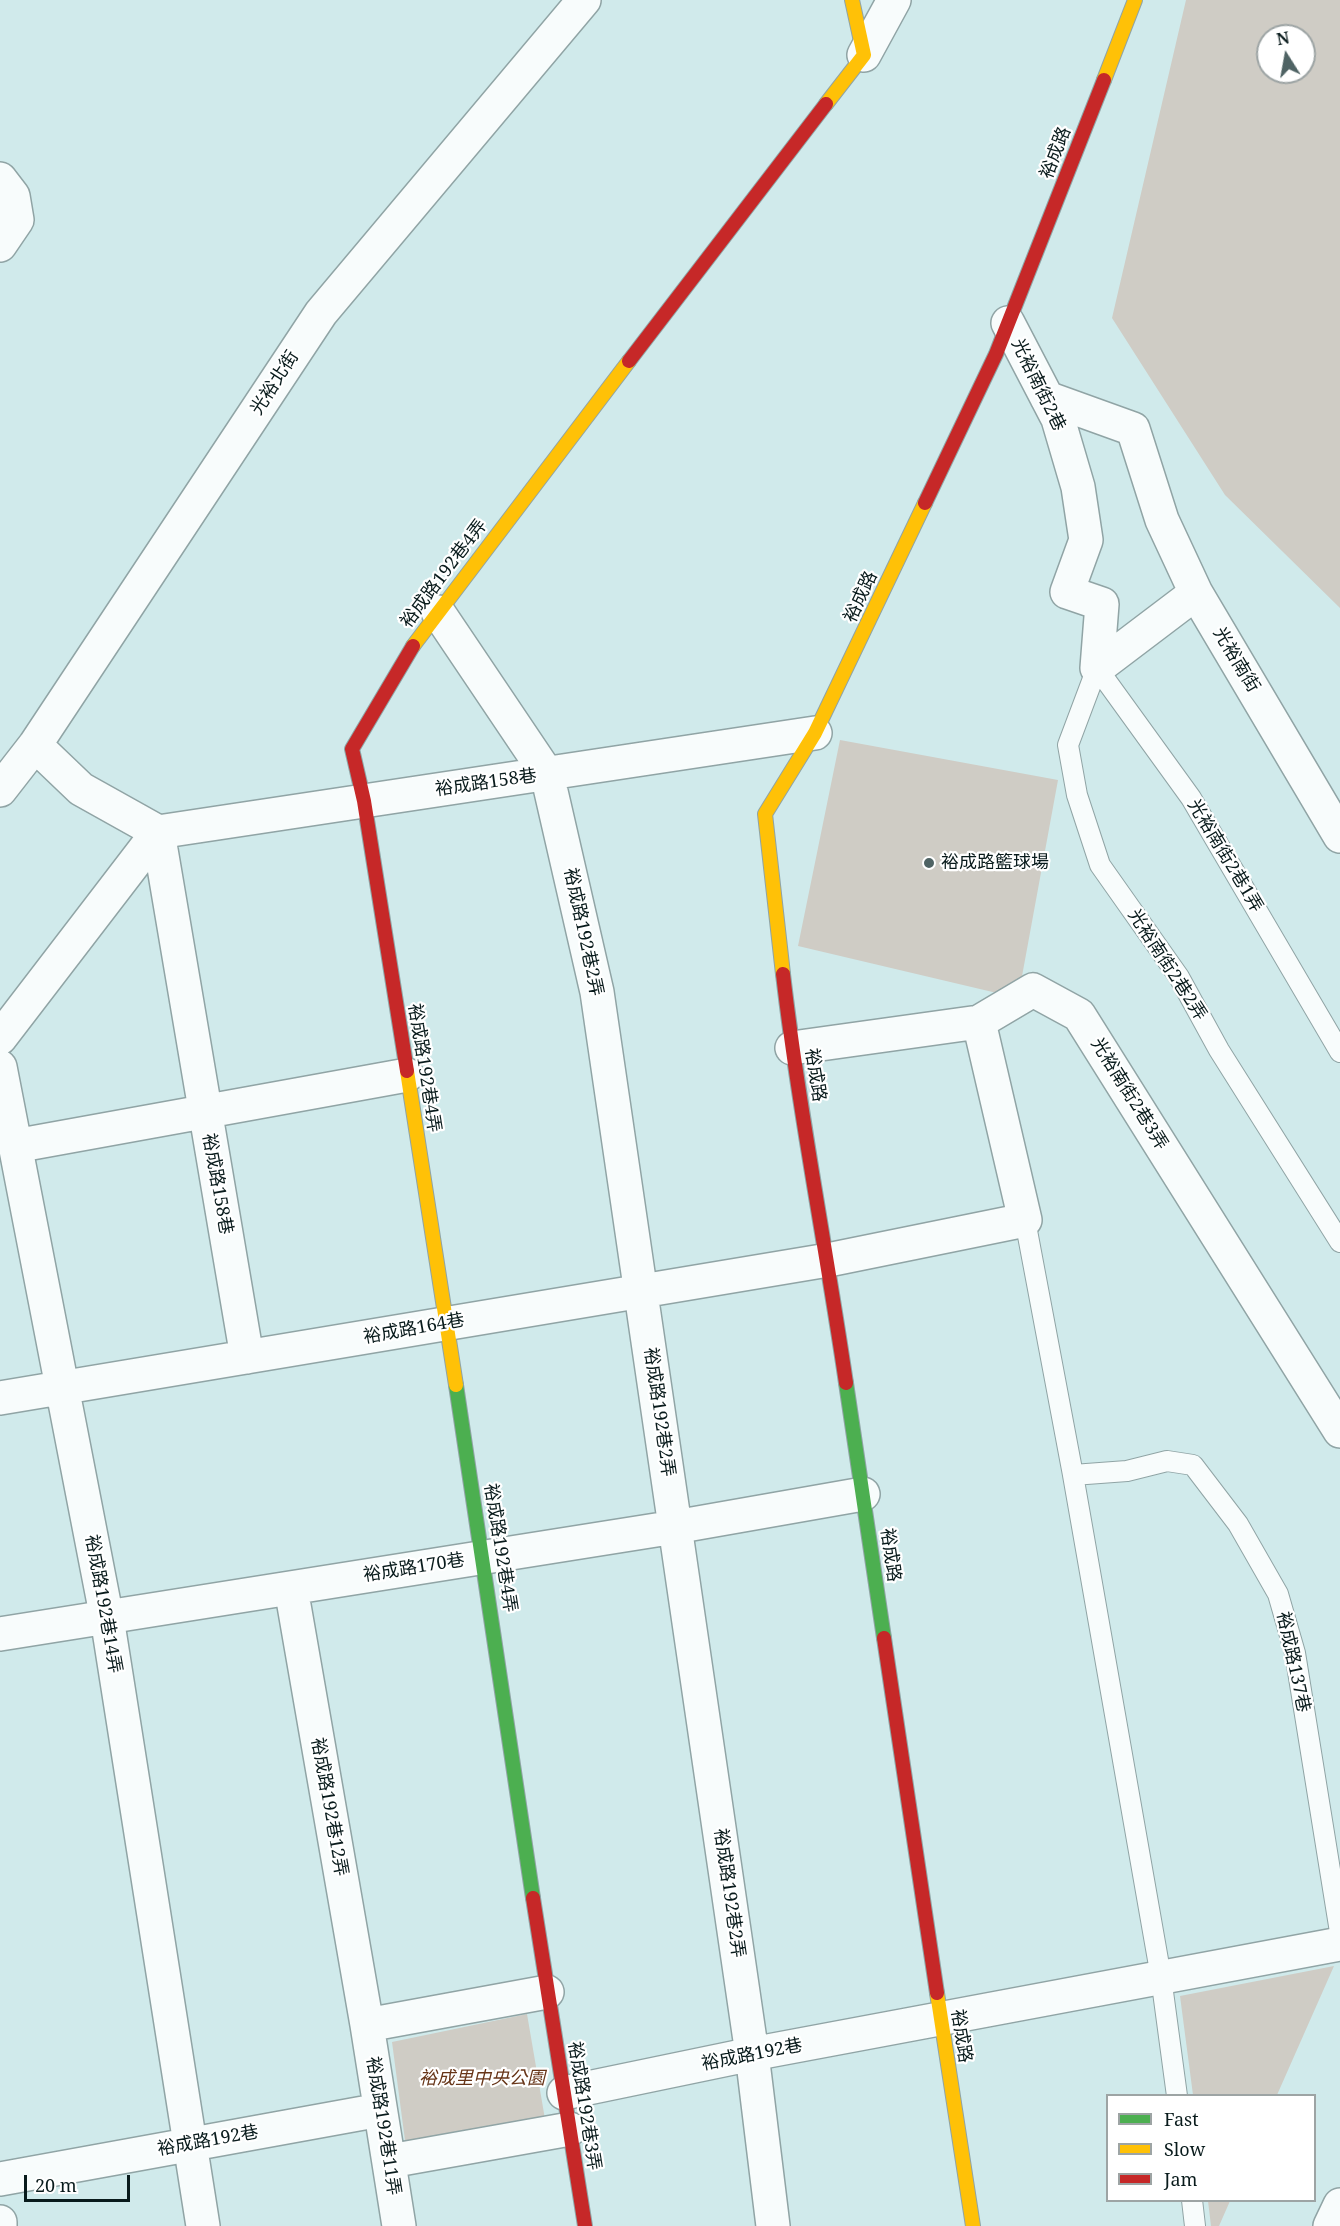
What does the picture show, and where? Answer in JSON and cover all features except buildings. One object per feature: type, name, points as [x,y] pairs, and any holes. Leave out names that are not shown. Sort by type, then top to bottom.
[{"type":"street","name":"光裕北街","points":[[0,790],[35,745],[321,313],[584,0]]},
{"type":"street","points":[[852,0],[864,55]]},
{"type":"street","points":[[864,55],[894,0]]},
{"type":"street","name":"裕成路","points":[[973,2226],[940,2020],[828,1260],[792,1048],[765,814],[815,734],[996,354],[1135,0]]},
{"type":"street","name":"裕成路192巷4弄","points":[[547,1992],[483,1557],[364,801],[352,749],[416,641],[864,55]]},
{"type":"street","points":[[0,179],[13,196],[17,220],[0,245]]},
{"type":"street","name":"光裕南街2巷","points":[[1008,324],[1058,419],[1078,487],[1086,540],[1067,592],[1102,604],[1097,668]]},
{"type":"street","name":"光裕南街","points":[[1047,398],[1133,429],[1162,520],[1196,592],[1340,836]]},
{"type":"street","points":[[1097,668],[1196,592]]},
{"type":"street","points":[[438,612],[547,774]]},
{"type":"street","name":"裕成路158巷","points":[[247,1358],[158,832],[815,734]]},
{"type":"street","points":[[0,1038],[158,832],[81,789],[35,745]]},
{"type":"street","name":"裕成路192巷2弄","points":[[547,774],[597,992],[752,2054],[773,2226]]},
{"type":"street","name":"光裕南街2巷3弄","points":[[792,1048],[978,1022],[1033,990],[1079,1015],[1340,1431]]},
{"type":"street","points":[[978,1022],[1025,1220]]},
{"type":"street","name":"裕成路192巷14弄","points":[[0,1067],[106,1617],[203,2226]]},
{"type":"street","points":[[15,1146],[407,1075]]},
{"type":"street","name":"裕成路164巷","points":[[0,1398],[828,1260],[1025,1220]]},
{"type":"street","name":"裕成路170巷","points":[[0,1634],[675,1527],[863,1494]]},
{"type":"street","name":"裕成路192巷12弄","points":[[291,1588],[367,2025]]},
{"type":"street","points":[[940,2020],[1340,1944]]},
{"type":"street","points":[[367,2025],[547,1992]]},
{"type":"street","name":"裕成路192巷3弄","points":[[547,1992],[585,2226]]},
{"type":"street","name":"裕成路192巷","points":[[564,2093],[752,2054],[940,2020]]},
{"type":"street","name":"裕成路192巷11弄","points":[[367,2025],[399,2226]]},
{"type":"street","name":"裕成路192巷","points":[[0,2180],[380,2110]]},
{"type":"street","points":[[390,2161],[570,2129]]},
{"type":"street","points":[[1330,2226],[1340,2205]]},
{"type":"lane","name":"光裕南街2巷1弄","points":[[1097,668],[1191,798],[1340,1052]]},
{"type":"lane","name":"光裕南街2巷2弄","points":[[1097,668],[1068,745],[1077,795],[1100,865],[1179,977],[1219,1050],[1340,1242]]},
{"type":"lane","points":[[1025,1220],[1073,1475],[1161,1977],[1177,2094]]},
{"type":"lane","name":"裕成路137巷","points":[[1073,1475],[1127,1471],[1167,1461],[1193,1465],[1238,1524],[1278,1594],[1295,1653],[1340,1932]]},
{"type":"lane","points":[[1192,2202],[1195,2226]]},
{"type":"green space","points":[[1186,0],[1340,0],[1340,608],[1225,495],[1112,318]]},
{"type":"green space","name":"裕成路籃球場","points":[[840,740],[1058,780],[1018,998],[798,946]]},
{"type":"green space","points":[[1334,1966],[1277,2094],[1193,2094],[1180,1996]]},
{"type":"green space","name":"裕成里中央公園","points":[[527,2014],[546,2125],[406,2148],[392,2042]]},
{"type":"green space","points":[[1208,2202],[1230,2202],[1219,2226],[1211,2226]]},
{"type":"traffic: fast","points":[[846,1383],[884,1638]]},
{"type":"traffic: fast","points":[[456,1385],[533,1898]]},
{"type":"traffic: slow","points":[[826,104],[864,55],[852,0]]},
{"type":"traffic: slow","points":[[1104,80],[1135,0]]},
{"type":"traffic: slow","points":[[413,646],[629,361]]},
{"type":"traffic: slow","points":[[783,974],[765,814],[815,733],[925,503]]},
{"type":"traffic: slow","points":[[407,1071],[456,1385]]},
{"type":"traffic: slow","points":[[937,1993],[973,2226]]},
{"type":"traffic: jam","points":[[925,503],[996,354],[1104,80]]},
{"type":"traffic: jam","points":[[629,361],[826,104]]},
{"type":"traffic: jam","points":[[407,1071],[364,801],[352,749],[413,646]]},
{"type":"traffic: jam","points":[[783,974],[797,1077],[846,1383]]},
{"type":"traffic: jam","points":[[884,1638],[937,1993]]},
{"type":"traffic: jam","points":[[533,1898],[585,2226]]},
{"type":"place","name":"裕成路籃球場","points":[[929,863]]}]
